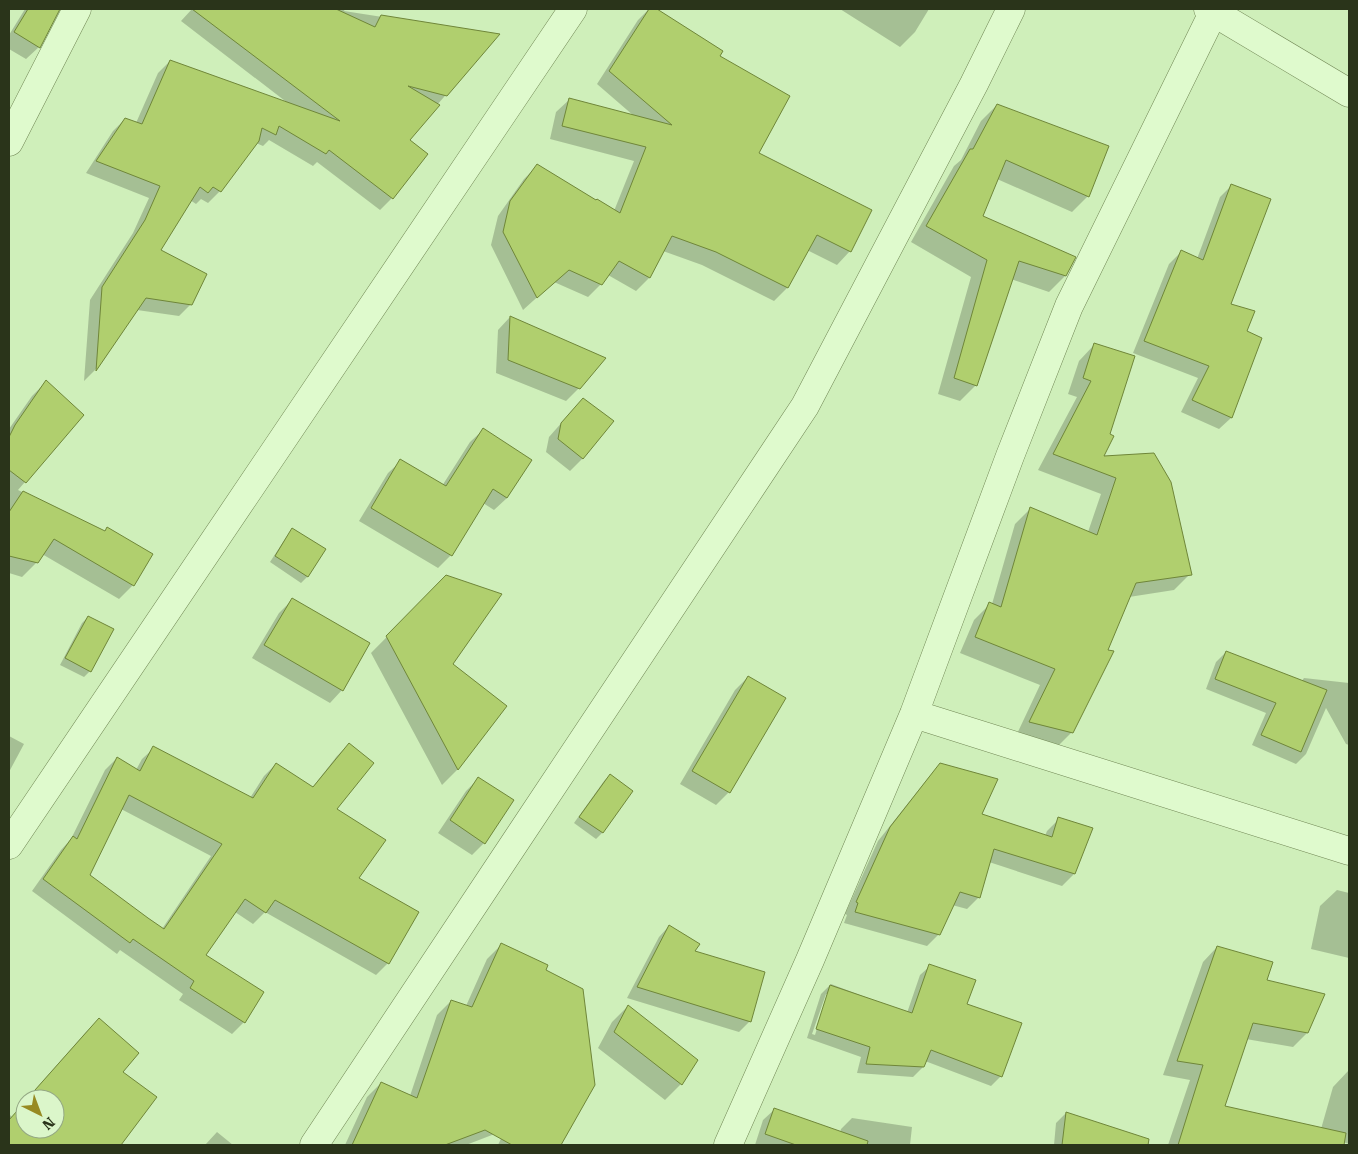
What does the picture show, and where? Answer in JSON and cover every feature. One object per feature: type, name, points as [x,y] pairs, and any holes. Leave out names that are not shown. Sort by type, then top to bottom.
[{"type":"street","points":[[9,142],[76,9]]},
{"type":"street","points":[[9,845],[573,9]]},
{"type":"street","points":[[314,1145],[805,406],[974,84],[1011,9]]},
{"type":"street","points":[[728,1145],[810,960],[914,714],[1069,306],[1211,11],[1349,93]]},
{"type":"street","points":[[914,714],[1349,851]]},
{"type":"building","points":[[28,9],[60,9],[40,48],[14,32]]},
{"type":"building","points":[[192,9],[336,9],[375,27],[381,15],[500,34],[447,96],[408,86],[440,105],[410,140],[428,154],[393,199],[329,150],[326,154],[279,126],[276,135],[262,128],[259,141],[221,192],[213,187],[208,193],[200,187],[161,250],[207,274],[192,305],[146,298],[96,371],[102,287],[145,220],[160,186],[96,161],[125,118],[142,124],[170,60],[340,121]]},
{"type":"building","points":[[649,9],[657,9],[723,51],[720,56],[790,96],[759,153],[872,210],[851,252],[817,235],[788,288],[716,252],[672,236],[650,278],[619,261],[602,285],[569,270],[537,298],[503,232],[510,201],[537,164],[620,213],[646,147],[562,126],[569,98],[672,125],[609,71]]},
{"type":"building","points":[[997,104],[1109,146],[1089,197],[1006,160],[983,216],[1076,257],[1066,276],[1019,261],[977,386],[954,378],[987,260],[926,226],[970,149],[973,149]]},
{"type":"building","points":[[1231,184],[1271,199],[1231,304],[1255,311],[1247,331],[1262,338],[1232,418],[1192,400],[1209,366],[1144,341],[1181,250],[1203,260]]},
{"type":"building","points":[[510,316],[606,358],[580,389],[508,360]]},
{"type":"building","points":[[1094,343],[1135,356],[1110,434],[1114,436],[1104,456],[1154,453],[1171,482],[1192,575],[1136,583],[1108,650],[1114,651],[1073,733],[1029,722],[1055,669],[975,637],[989,602],[1001,607],[1030,507],[1097,535],[1116,478],[1053,454],[1091,381],[1083,378]]},
{"type":"building","points":[[46,380],[84,415],[26,483],[9,470],[9,437],[15,425]]},
{"type":"building","points":[[583,398],[614,421],[583,459],[558,439],[561,423]]},
{"type":"building","points":[[483,428],[532,460],[507,498],[493,489],[452,556],[371,508],[400,459],[446,486]]},
{"type":"building","points":[[23,491],[105,531],[107,527],[153,554],[134,586],[54,539],[38,563],[9,556],[9,512]]},
{"type":"building","points":[[292,528],[326,549],[308,577],[275,556]]},
{"type":"building","points":[[446,575],[502,594],[453,664],[507,706],[458,770],[386,636]]},
{"type":"building","points":[[292,598],[370,643],[343,691],[264,645]]},
{"type":"building","points":[[88,616],[114,629],[91,672],[65,658]]},
{"type":"building","points":[[1226,651],[1327,690],[1301,752],[1261,735],[1276,703],[1215,679]]},
{"type":"building","points":[[748,676],[786,698],[730,793],[692,771]]},
{"type":"building","points":[[349,743],[374,763],[337,809],[386,840],[359,878],[419,912],[389,964],[275,900],[266,913],[245,899],[206,955],[264,992],[245,1023],[190,988],[194,981],[133,939],[130,943],[43,879],[73,836],[77,839],[117,757],[140,771],[153,746],[253,798],[276,763],[313,787]],"holes":[[[129,795],[222,844],[164,929],[90,875]]]},
{"type":"building","points":[[940,763],[998,779],[982,814],[1052,837],[1058,817],[1093,828],[1075,874],[994,849],[980,898],[960,892],[940,935],[855,912],[858,903],[856,902],[890,827]]},
{"type":"building","points":[[610,774],[633,791],[603,833],[579,817]]},
{"type":"building","points":[[478,777],[514,800],[485,844],[450,820]]},
{"type":"building","points":[[669,925],[700,944],[695,951],[765,972],[751,1022],[637,987]]},
{"type":"building","points":[[501,943],[548,965],[546,970],[583,989],[595,1085],[561,1145],[512,1145],[485,1130],[445,1145],[352,1145],[381,1082],[417,1098],[451,1000],[472,1007]]},
{"type":"building","points":[[1217,946],[1273,962],[1267,980],[1325,994],[1308,1033],[1253,1023],[1225,1106],[1346,1133],[1344,1145],[1178,1145],[1203,1065],[1177,1061]]},
{"type":"building","points":[[929,964],[976,980],[967,1004],[1022,1023],[1002,1077],[931,1050],[924,1067],[866,1064],[870,1047],[816,1029],[830,985],[912,1013]]},
{"type":"building","points":[[628,1005],[698,1060],[682,1085],[614,1032]]},
{"type":"building","points":[[99,1018],[139,1053],[123,1072],[157,1097],[121,1145],[9,1145],[9,1120],[15,1113],[15,1139],[65,1139],[65,1089],[36,1089]]},
{"type":"building","points":[[774,1108],[868,1141],[867,1145],[796,1145],[765,1134]]},
{"type":"building","points":[[1066,1112],[1149,1139],[1148,1145],[1062,1145]]}]
